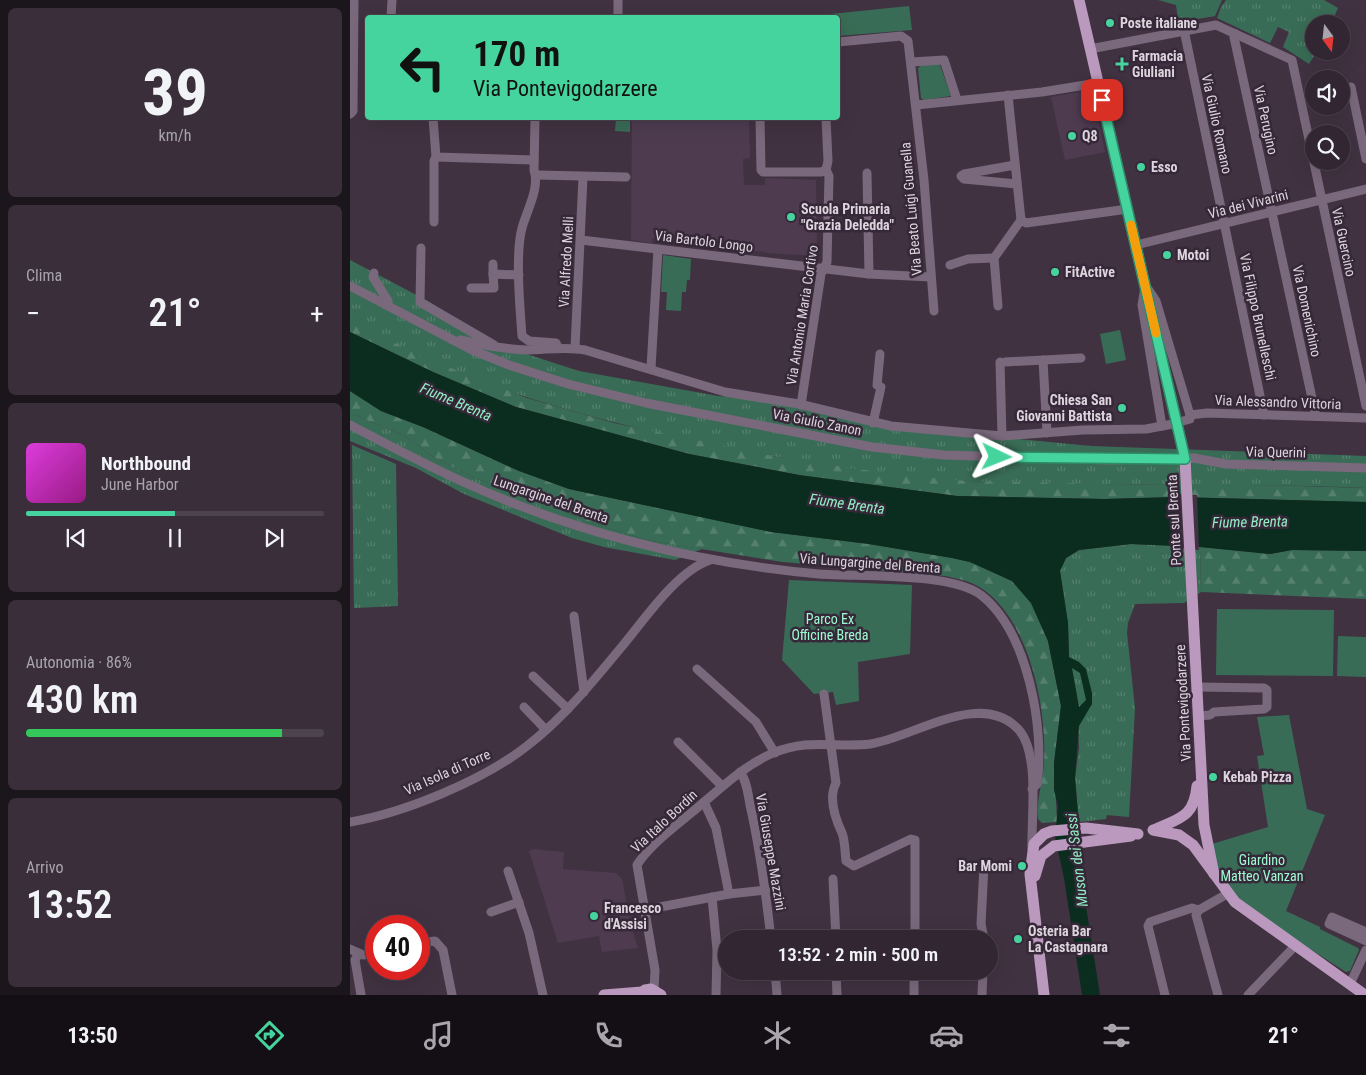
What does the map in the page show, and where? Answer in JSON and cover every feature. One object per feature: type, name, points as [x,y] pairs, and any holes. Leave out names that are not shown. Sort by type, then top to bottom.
[{"type":"main road","points":[[1079,0],[1186,463]]},
{"type":"main road","name":"Ponte sul Brenta","points":[[1186,463],[1192,579]]},
{"type":"main road","name":"Via Pontevigodarzere","points":[[1192,579],[1204,827],[1214,874]]},
{"type":"main road","points":[[1183,838],[1177,826],[1194,801],[1201,775]]},
{"type":"main road","points":[[1123,832],[1166,820],[1184,806],[1197,786]]},
{"type":"main road","points":[[1032,882],[1041,856],[1054,846],[1117,840],[1153,830],[1183,817],[1199,817],[1204,827],[1198,839],[1183,838],[1153,830]]},
{"type":"main road","points":[[1044,995],[1030,865],[1032,848],[1048,833],[1086,828],[1138,834]]},
{"type":"main road","name":"Via Pontevigodarzere","points":[[1183,838],[1201,854],[1227,894],[1247,912],[1358,990]]},
{"type":"main road","points":[[604,995],[657,992]]},
{"type":"street","points":[[350,114],[353,111],[354,0]]},
{"type":"street","points":[[391,15],[392,0]]},
{"type":"street","points":[[618,0],[618,15]]},
{"type":"street","points":[[1090,50],[1216,25],[1236,34]]},
{"type":"street","name":"Via Giulio Romano","points":[[1184,30],[1224,224]]},
{"type":"street","name":"Via Guercino","points":[[1236,34],[1292,60],[1366,406]]},
{"type":"street","name":"Via Perugino","points":[[1236,34],[1234,37],[1271,212]]},
{"type":"street","name":"Via Beato Luigi Guanella","points":[[840,42],[900,36],[908,41],[912,62],[934,311]]},
{"type":"street","points":[[912,62],[944,60],[957,100]]},
{"type":"street","points":[[916,105],[1098,83]]},
{"type":"street","points":[[1350,87],[1366,159]]},
{"type":"street","points":[[998,306],[994,258],[1021,220],[1008,95]]},
{"type":"street","points":[[433,120],[436,157],[434,161],[434,222]]},
{"type":"street","points":[[535,120],[534,170],[537,175],[530,210],[520,236],[519,275],[522,336],[529,341],[556,343],[558,348]]},
{"type":"street","points":[[760,120],[761,170],[763,172],[826,170]]},
{"type":"street","name":"Via Antonio Maria Cortivo","points":[[801,405],[818,291],[827,262],[829,176],[826,170],[828,161],[826,120]]},
{"type":"street","points":[[436,157],[534,160]]},
{"type":"street","points":[[1015,165],[961,176],[964,180],[1017,184]]},
{"type":"street","points":[[867,173],[869,274]]},
{"type":"street","points":[[537,175],[626,176]]},
{"type":"street","name":"Via Alfredo Melli","points":[[575,348],[583,177]]},
{"type":"street","name":"Via dei Vivarini","points":[[1136,246],[1366,189]]},
{"type":"street","points":[[1021,220],[1026,222],[1128,209]]},
{"type":"street","name":"Via Domenichino","points":[[1271,212],[1315,412],[1314,416]]},
{"type":"street","name":"Via Filippo Brunelleschi","points":[[1224,224],[1264,415]]},
{"type":"street","name":"Via Bartolo Longo","points":[[581,240],[869,274],[931,278]]},
{"type":"street","name":"Via Giulio Zanon","points":[[422,248],[420,302],[498,349]]},
{"type":"street","points":[[651,368],[658,249]]},
{"type":"street","points":[[950,265],[968,259],[994,258]]},
{"type":"street","points":[[471,288],[494,288],[493,269],[519,275]]},
{"type":"street","points":[[374,273],[373,277],[388,301],[388,306]]},
{"type":"street","points":[[1145,284],[1142,305],[1162,426]]},
{"type":"street","points":[[1145,284],[1156,301],[1190,415],[1190,418],[1183,422]]},
{"type":"street","name":"Via Giulio Zanon","points":[[350,286],[456,342],[530,373],[609,395],[872,447],[944,455],[1186,463]]},
{"type":"street","name":"Via Giulio Zanon","points":[[456,342],[460,340],[498,349],[541,350],[575,348],[651,368],[726,392],[801,405],[873,423],[1002,436],[1146,429],[1173,424]]},
{"type":"street","name":"Via Giulio Zanon","points":[[873,423],[881,387],[877,385],[880,354]]},
{"type":"street","points":[[1002,436],[1003,362],[1081,358]]},
{"type":"street","points":[[1043,360],[1047,433]]},
{"type":"street","points":[[1146,429],[1153,424],[1159,411]]},
{"type":"street","name":"Via Alessandro Vittoria","points":[[1190,415],[1207,413],[1366,418]]},
{"type":"street","name":"Lungargine del Brenta","points":[[350,425],[460,481],[536,511],[605,533],[710,560],[754,566]]},
{"type":"street","name":"Via Querini","points":[[1186,463],[1366,468]]},
{"type":"street","name":"Via Isola di Torre","points":[[350,822],[411,804],[468,781],[509,759],[546,730],[568,709],[673,586],[695,568],[710,560]]},
{"type":"street","name":"Via Lungargine del Brenta","points":[[754,566],[842,576],[932,580],[964,586],[980,595],[996,610],[1012,638],[1030,680],[1038,725],[1040,767],[1037,784],[1032,789]]},
{"type":"street","points":[[574,616],[584,692]]},
{"type":"street","points":[[697,669],[756,722],[775,752]]},
{"type":"street","points":[[533,676],[568,709]]},
{"type":"street","points":[[1198,687],[1264,688],[1267,690],[1267,707],[1264,709],[1214,712],[1210,716],[1199,716]]},
{"type":"street","points":[[824,694],[836,783],[832,791],[837,825],[842,835],[848,864],[854,866],[911,839],[915,840],[917,843],[915,930]]},
{"type":"street","points":[[524,707],[546,730]]},
{"type":"street","name":"Via Italo Bordin","points":[[657,992],[637,866],[665,835],[722,786],[740,772],[775,752],[811,743],[852,745],[884,741],[936,721],[955,716],[996,716],[1010,722],[1020,731],[1027,742],[1032,789],[1032,848]]},
{"type":"street","points":[[678,742],[722,786]]},
{"type":"street","name":"Via Giuseppe Mazzini","points":[[740,772],[745,779],[766,890],[770,930]]},
{"type":"street","points":[[704,802],[716,828],[729,894]]},
{"type":"street","points":[[1032,829],[1048,833]]},
{"type":"street","points":[[982,930],[984,865]]},
{"type":"street","points":[[508,871],[530,933],[543,995]]},
{"type":"street","points":[[833,879],[836,930]]},
{"type":"street","points":[[644,910],[729,894],[766,890]]},
{"type":"street","points":[[1218,995],[1196,915],[1199,910],[1227,894]]},
{"type":"street","points":[[712,897],[717,950],[716,995]]},
{"type":"street","points":[[491,912],[519,902]]},
{"type":"street","points":[[1165,995],[1148,926],[1150,922],[1192,908],[1199,910]]},
{"type":"street","points":[[1366,932],[1332,917],[1329,924],[1366,941]]},
{"type":"street","points":[[430,942],[435,941],[443,950],[452,995]]},
{"type":"street","points":[[1248,995],[1295,946]]},
{"type":"street","name":"Via Pontevigodarzere","points":[[1358,990],[1366,950]]},
{"type":"street","points":[[354,951],[361,995]]},
{"type":"street","points":[[776,980],[777,995]]},
{"type":"street","points":[[836,980],[836,995]]},
{"type":"street","points":[[914,980],[914,995]]},
{"type":"street","points":[[982,995],[983,980]]},
{"type":"shaded area","points":[[1084,91],[1093,96],[1105,152],[1065,160],[1051,97]]},
{"type":"shaded area","points":[[632,120],[749,120],[750,158],[743,159],[744,185],[765,185],[765,178],[816,180],[817,256],[765,253],[652,238],[652,243],[631,240]]},
{"type":"shaded area","points":[[533,849],[564,852],[563,869],[616,873],[622,879],[631,926],[638,948],[602,952],[599,936],[558,943],[529,851]]},
{"type":"green space","points":[[1158,0],[1222,0],[1215,16],[1191,20],[1191,25],[1179,27],[1176,5]]},
{"type":"green space","points":[[1226,0],[1324,0],[1338,8],[1335,15],[1305,15],[1305,60],[1311,60],[1309,64],[1283,47],[1289,32],[1278,27],[1270,43],[1217,18]]},
{"type":"green space","points":[[909,6],[912,30],[840,36],[840,15],[821,15]]},
{"type":"green space","points":[[922,65],[940,65],[951,96],[924,100],[921,98],[918,68]]},
{"type":"green space","points":[[616,120],[630,120],[630,132],[615,131]]},
{"type":"green space","points":[[663,255],[691,259],[690,280],[687,280],[686,292],[682,292],[681,311],[666,310],[667,292],[661,292]]},
{"type":"green space","points":[[350,260],[424,299],[502,346],[579,371],[718,396],[761,400],[873,425],[1091,446],[1366,456],[1366,488],[1259,485],[1044,484],[937,479],[828,466],[672,436],[577,412],[483,382],[393,344],[350,321]]},
{"type":"green space","points":[[350,321],[425,358],[527,398],[614,423],[783,458],[899,475],[970,481],[1366,488],[1366,502],[1175,497],[1105,499],[957,496],[799,475],[689,454],[516,407],[433,372],[350,332]]},
{"type":"green space","points":[[1120,330],[1126,360],[1106,364],[1100,334]]},
{"type":"green space","points":[[350,391],[381,411],[423,427],[519,471],[569,489],[771,532],[869,544],[952,558],[970,562],[1012,581],[1031,603],[1048,641],[1061,706],[1054,763],[1057,822],[1042,823],[1038,819],[1044,762],[1044,741],[1042,717],[1032,668],[1024,645],[1013,623],[1000,605],[975,584],[945,576],[783,562],[651,541],[581,520],[538,498],[476,479],[432,456],[405,436],[350,413]]},
{"type":"green space","points":[[350,413],[405,436],[432,456],[476,479],[538,498],[581,520],[651,541],[702,549],[675,560],[604,547],[572,538],[464,494],[416,468],[350,441]]},
{"type":"green space","points":[[352,445],[396,464],[398,606],[354,608]]},
{"type":"green space","points":[[1131,544],[1200,547],[1201,592],[1184,603],[1135,604],[1128,623],[1127,633],[1135,708],[1129,817],[1107,815],[1106,819],[1079,822],[1075,778],[1079,748],[1077,697],[1069,657],[1068,623],[1060,571],[1066,558],[1079,550]]},
{"type":"green space","points":[[1200,547],[1270,554],[1292,550],[1366,551],[1366,599],[1201,592]]},
{"type":"green space","name":"Parco Ex Officine Breda","points":[[789,580],[912,585],[910,654],[858,662],[859,701],[836,705],[833,692],[814,694],[782,660]]},
{"type":"green space","points":[[1217,609],[1334,610],[1333,676],[1216,675]]},
{"type":"green space","points":[[1338,636],[1366,637],[1366,677],[1337,676]]},
{"type":"green space","name":"Giardino Matteo Vanzan","points":[[1289,715],[1307,809],[1325,815],[1286,911],[1358,948],[1359,950],[1350,971],[1346,972],[1296,940],[1232,893],[1219,871],[1212,844],[1268,827],[1257,756],[1264,755],[1257,717]]},
{"type":"water","points":[[350,332],[433,372],[516,407],[689,454],[799,475],[957,496],[1105,499],[1175,497],[1366,502],[1366,551],[1292,550],[1270,554],[1200,547],[1131,544],[1079,550],[1066,558],[1060,571],[1068,623],[1069,657],[1079,662],[1086,669],[1092,693],[1092,704],[1079,726],[1075,778],[1085,900],[1100,995],[1082,995],[1064,878],[1055,837],[1058,806],[1054,790],[1054,763],[1061,706],[1048,641],[1031,603],[1012,581],[970,562],[952,558],[869,544],[771,532],[569,489],[519,471],[423,427],[381,411],[350,391]],"holes":[[[1072,668],[1080,673],[1086,700],[1079,707]]]},
{"type":"pier","points":[[1178,494],[1197,495],[1199,550],[1181,548]]},
{"type":"slow traffic","points":[[1131,225],[1156,333]]},
{"type":"place","name":"Poste italiane","points":[[1110,23]]},
{"type":"place","name":"Farmacia Giuliani","points":[[1122,64]]},
{"type":"place","name":"Q8","points":[[1072,136]]},
{"type":"place","name":"Esso","points":[[1141,167]]},
{"type":"place","name":"Scuola Primaria \"Grazia Deledda\"","points":[[791,217]]},
{"type":"place","name":"Motoi","points":[[1167,255]]},
{"type":"place","name":"FitActive","points":[[1055,272]]},
{"type":"place","name":"Chiesa San Giovanni Battista","points":[[1122,408]]},
{"type":"place","name":"Kebab Pizza","points":[[1213,777]]},
{"type":"place","name":"Bar Momi","points":[[1022,866]]},
{"type":"place","name":"Francesco d'Assisi","points":[[594,916]]},
{"type":"place","name":"Osteria Bar La Castagnara","points":[[1018,939]]},
{"type":"route","points":[[997,457],[1108,460],[1185,459],[1102,100]]},
{"type":"water label","name":"Fiume Brenta","points":[[456,402]]},
{"type":"water label","name":"Fiume Brenta","points":[[847,504]]},
{"type":"water label","name":"Fiume Brenta","points":[[1250,522]]},
{"type":"water label","name":"Muson dei Sassi","points":[[1077,860]]}]
